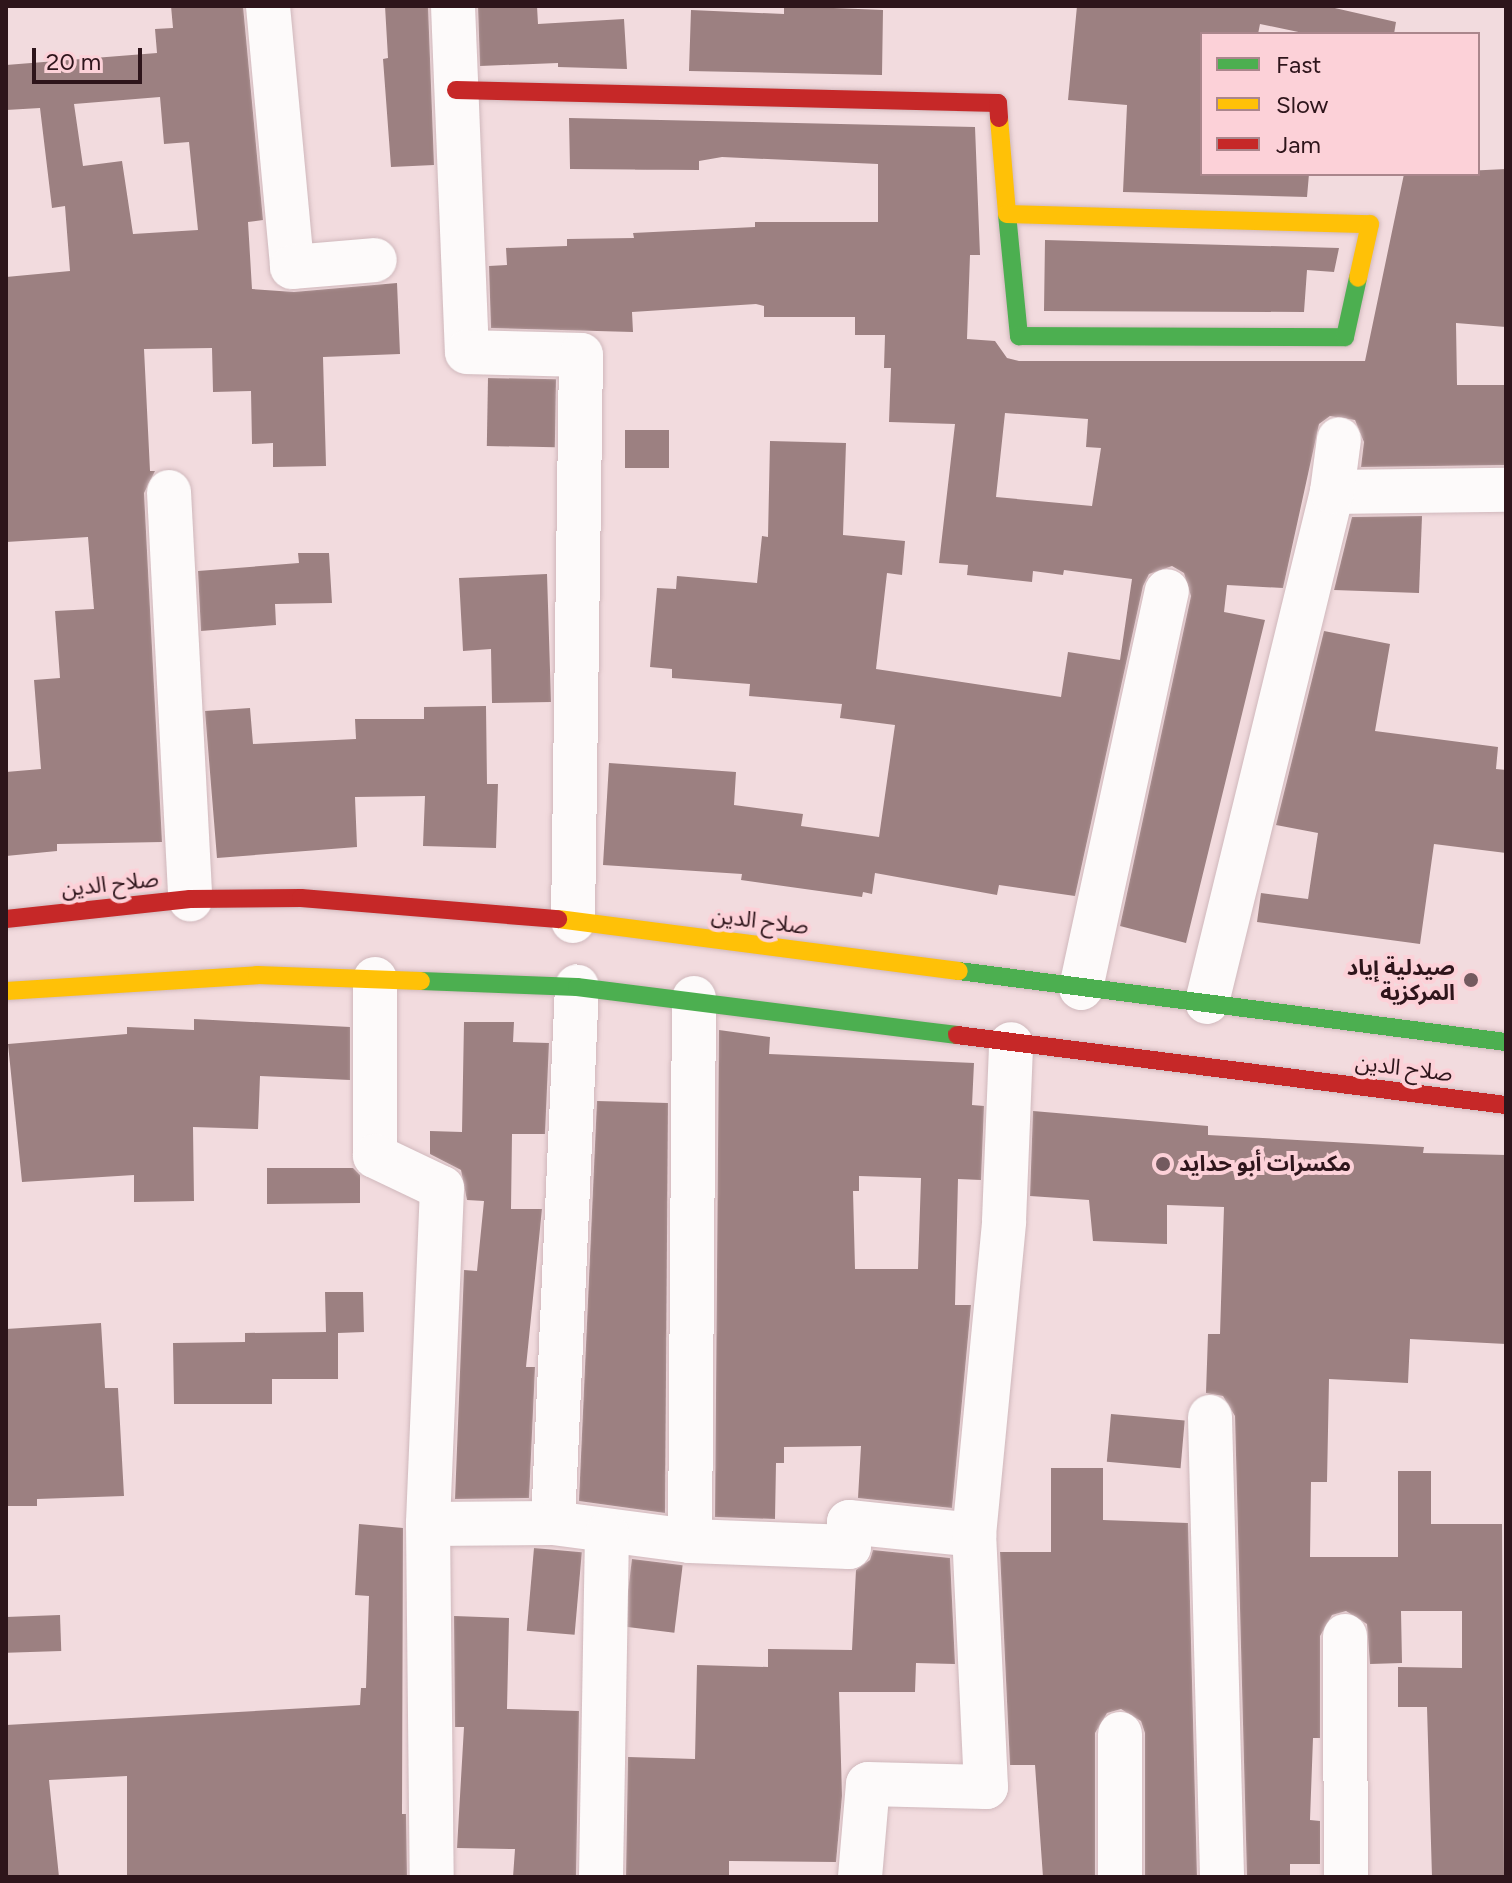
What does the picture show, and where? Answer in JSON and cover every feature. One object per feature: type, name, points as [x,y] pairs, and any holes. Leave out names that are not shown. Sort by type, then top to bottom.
[{"type":"main road","points":[[456,90],[998,103],[1007,214],[1019,336],[1345,337],[1370,224],[1007,214]]},
{"type":"main road","name":"صلاح الدين","points":[[6,919],[190,899],[301,898],[573,921],[1092,996],[1207,1002],[1506,1042]]},
{"type":"main road","name":"صلاح الدين","points":[[6,991],[243,975],[577,987],[694,998],[1011,1044],[1506,1105]]},
{"type":"main road","points":[[1054,1049],[1091,1038]]},
{"type":"street","points":[[268,6],[292,267],[375,260]]},
{"type":"street","points":[[453,6],[467,352],[581,355],[573,921]]},
{"type":"street","points":[[1207,1002],[1332,492],[1339,439]]},
{"type":"street","points":[[1332,492],[1506,490]]},
{"type":"street","points":[[169,492],[190,899]]},
{"type":"street","points":[[1092,996],[1167,591]]},
{"type":"street","points":[[375,979],[375,1156],[442,1188],[428,1524],[432,1877]]},
{"type":"street","points":[[553,1523],[577,987]]},
{"type":"street","points":[[690,1541],[694,998]]},
{"type":"street","points":[[860,1877],[868,1784],[986,1787],[974,1535],[1004,1221],[1011,1044]]},
{"type":"street","points":[[1210,1417],[1222,1877]]},
{"type":"street","points":[[428,1524],[553,1523],[607,1534],[690,1541],[849,1547],[849,1522],[974,1535]]},
{"type":"street","points":[[601,1877],[607,1534]]},
{"type":"street","points":[[1345,1636],[1346,1877]]},
{"type":"street","points":[[1120,1734],[1120,1877]]},
{"type":"building","points":[[171,6],[243,6],[263,220],[248,222],[252,289],[294,292],[397,283],[400,354],[323,357],[326,466],[273,467],[273,443],[252,444],[251,391],[213,392],[212,348],[144,349],[150,471],[155,471],[144,493],[162,842],[57,844],[57,851],[6,856],[6,772],[41,769],[34,680],[60,678],[55,611],[94,609],[88,537],[6,542],[6,277],[70,271],[65,206],[52,208],[40,108],[6,110],[6,65],[157,53],[155,29],[173,28]],"holes":[[[160,97],[164,144],[189,142],[198,230],[133,234],[122,161],[83,166],[74,104]]]},
{"type":"building","points":[[385,6],[428,6],[434,165],[391,167],[383,59],[388,58]]},
{"type":"building","points":[[478,6],[537,6],[538,24],[624,19],[627,69],[558,67],[558,63],[480,66]]},
{"type":"building","points":[[784,6],[883,10],[882,75],[689,71],[691,10],[784,14]]},
{"type":"building","points":[[1077,6],[1326,6],[1396,22],[1394,32],[1298,32],[1260,24],[1258,32],[1200,32],[1200,176],[1309,176],[1307,197],[1123,192],[1127,105],[1068,100]]},
{"type":"building","points":[[569,118],[975,127],[980,255],[970,255],[967,339],[995,341],[1007,358],[1019,361],[1365,361],[1404,176],[1480,176],[1480,170],[1506,169],[1506,327],[1456,323],[1457,385],[1506,385],[1506,465],[1361,467],[1364,442],[1355,420],[1330,416],[1319,424],[1283,588],[1227,585],[1224,612],[1265,620],[1186,943],[1120,926],[1191,596],[1184,573],[1172,566],[1149,574],[1143,586],[1075,896],[999,885],[997,895],[875,873],[872,894],[863,892],[862,897],[741,880],[742,874],[603,865],[609,763],[736,772],[734,805],[803,814],[801,826],[879,837],[895,725],[840,718],[842,704],[749,696],[750,684],[672,678],[672,669],[650,667],[657,588],[676,589],[677,576],[757,583],[762,536],[768,537],[770,441],[846,443],[843,535],[905,541],[902,575],[887,573],[876,669],[1061,697],[1068,652],[1120,660],[1132,579],[1064,570],[1063,575],[1033,571],[1032,582],[967,575],[968,565],[939,563],[955,424],[889,422],[891,368],[884,368],[885,335],[855,335],[855,317],[764,317],[764,306],[756,304],[632,312],[633,332],[491,328],[489,266],[507,265],[506,248],[567,246],[567,239],[634,238],[633,233],[755,227],[755,222],[878,222],[878,164],[722,157],[699,161],[699,170],[570,169]],"holes":[[[1005,413],[1088,419],[1086,447],[1101,448],[1092,506],[996,497]]]},
{"type":"building","points":[[1045,240],[1339,248],[1334,272],[1307,270],[1304,312],[1044,311]]},
{"type":"building","points":[[488,378],[556,379],[555,447],[487,446]]},
{"type":"building","points":[[625,430],[669,430],[669,468],[625,468]]},
{"type":"building","points":[[1422,516],[1419,593],[1334,590],[1352,517]]},
{"type":"building","points":[[298,553],[329,553],[332,603],[275,604],[276,625],[201,631],[198,571],[299,563]]},
{"type":"building","points":[[547,574],[551,702],[492,703],[491,649],[463,651],[459,578]]},
{"type":"building","points":[[1324,631],[1390,644],[1375,731],[1498,747],[1496,769],[1506,770],[1506,853],[1434,844],[1420,944],[1257,922],[1261,893],[1308,899],[1318,833],[1276,825]]},
{"type":"building","points":[[486,706],[487,784],[498,784],[496,848],[423,846],[425,796],[355,797],[357,847],[217,858],[205,711],[250,708],[253,744],[356,739],[355,719],[424,719],[424,707]]},
{"type":"building","points":[[194,1019],[350,1027],[350,1080],[260,1076],[258,1129],[193,1127],[194,1201],[134,1202],[134,1175],[22,1182],[8,1044],[127,1034],[127,1027],[194,1030]]},
{"type":"building","points":[[464,1022],[514,1022],[513,1042],[549,1043],[545,1134],[512,1134],[511,1209],[542,1209],[526,1367],[535,1367],[529,1498],[455,1499],[464,1270],[477,1271],[484,1201],[467,1200],[461,1170],[430,1154],[430,1131],[462,1132]]},
{"type":"building","points":[[719,1030],[770,1037],[769,1054],[974,1063],[972,1105],[984,1106],[981,1180],[958,1179],[955,1305],[971,1305],[952,1508],[858,1498],[861,1446],[784,1447],[784,1463],[776,1463],[775,1519],[715,1517]],"holes":[[[859,1176],[921,1178],[918,1269],[855,1269],[853,1191],[859,1191]]]},
{"type":"building","points":[[597,1101],[668,1103],[665,1513],[579,1501]]},
{"type":"building","points":[[1033,1111],[1208,1126],[1208,1135],[1424,1147],[1423,1153],[1506,1155],[1506,1344],[1410,1339],[1408,1383],[1329,1379],[1327,1482],[1311,1482],[1310,1557],[1398,1557],[1398,1471],[1431,1471],[1431,1524],[1502,1524],[1504,1877],[1432,1877],[1427,1707],[1398,1707],[1398,1667],[1462,1668],[1462,1611],[1401,1611],[1402,1663],[1370,1664],[1367,1624],[1346,1611],[1332,1615],[1320,1636],[1320,1738],[1313,1738],[1310,1820],[1320,1821],[1320,1864],[1290,1864],[1290,1877],[1247,1877],[1235,1416],[1223,1396],[1206,1393],[1208,1334],[1220,1334],[1224,1207],[1167,1205],[1167,1244],[1093,1241],[1089,1200],[1030,1196]]},
{"type":"building","points":[[267,1168],[353,1168],[360,1175],[360,1203],[267,1204]]},
{"type":"building","points":[[325,1292],[363,1292],[364,1332],[338,1333],[338,1379],[272,1379],[272,1404],[174,1404],[173,1343],[245,1342],[245,1333],[326,1332]]},
{"type":"building","points":[[101,1323],[105,1388],[118,1388],[124,1496],[37,1499],[37,1506],[6,1506],[6,1329]]},
{"type":"building","points":[[1111,1414],[1185,1420],[1181,1468],[1107,1462]]},
{"type":"building","points":[[1051,1468],[1103,1468],[1103,1520],[1188,1523],[1197,1877],[1145,1877],[1145,1733],[1141,1721],[1121,1709],[1107,1713],[1095,1733],[1095,1877],[1043,1877],[1035,1765],[1010,1765],[1000,1552],[1051,1552]]},
{"type":"building","points":[[359,1524],[403,1528],[402,1814],[406,1814],[407,1877],[127,1877],[127,1776],[49,1780],[59,1877],[6,1877],[6,1725],[360,1705],[361,1688],[366,1688],[369,1596],[355,1595]]},
{"type":"building","points":[[534,1548],[582,1552],[575,1635],[527,1631]]},
{"type":"building","points":[[873,1550],[950,1558],[955,1664],[916,1663],[915,1692],[839,1692],[842,1796],[836,1862],[729,1861],[729,1877],[626,1877],[628,1757],[695,1759],[697,1665],[768,1667],[768,1649],[852,1650],[856,1570],[870,1560]]},
{"type":"building","points":[[632,1559],[683,1565],[674,1633],[624,1626]]},
{"type":"building","points":[[60,1615],[61,1651],[7,1653],[6,1617]]},
{"type":"building","points":[[454,1616],[509,1618],[507,1709],[579,1711],[576,1877],[513,1877],[515,1849],[457,1848],[464,1727],[455,1727]]},
{"type":"traffic: fast","points":[[1007,214],[1019,336],[1345,337],[1358,278]]},
{"type":"traffic: fast","points":[[959,971],[1506,1042]]},
{"type":"traffic: fast","points":[[421,981],[577,987],[957,1035]]},
{"type":"traffic: slow","points":[[999,118],[1007,214],[1370,224],[1358,278]]},
{"type":"traffic: slow","points":[[558,919],[959,971]]},
{"type":"traffic: slow","points":[[6,991],[257,975],[421,981]]},
{"type":"traffic: jam","points":[[456,90],[998,103],[999,118]]},
{"type":"traffic: jam","points":[[6,919],[190,899],[301,898],[558,919]]},
{"type":"traffic: jam","points":[[957,1035],[1506,1105]]},
{"type":"place","name":"صيدلية إياد المركزية","points":[[1471,980]]},
{"type":"place","name":"مكسرات أبو حدايد","points":[[1163,1164]]}]
